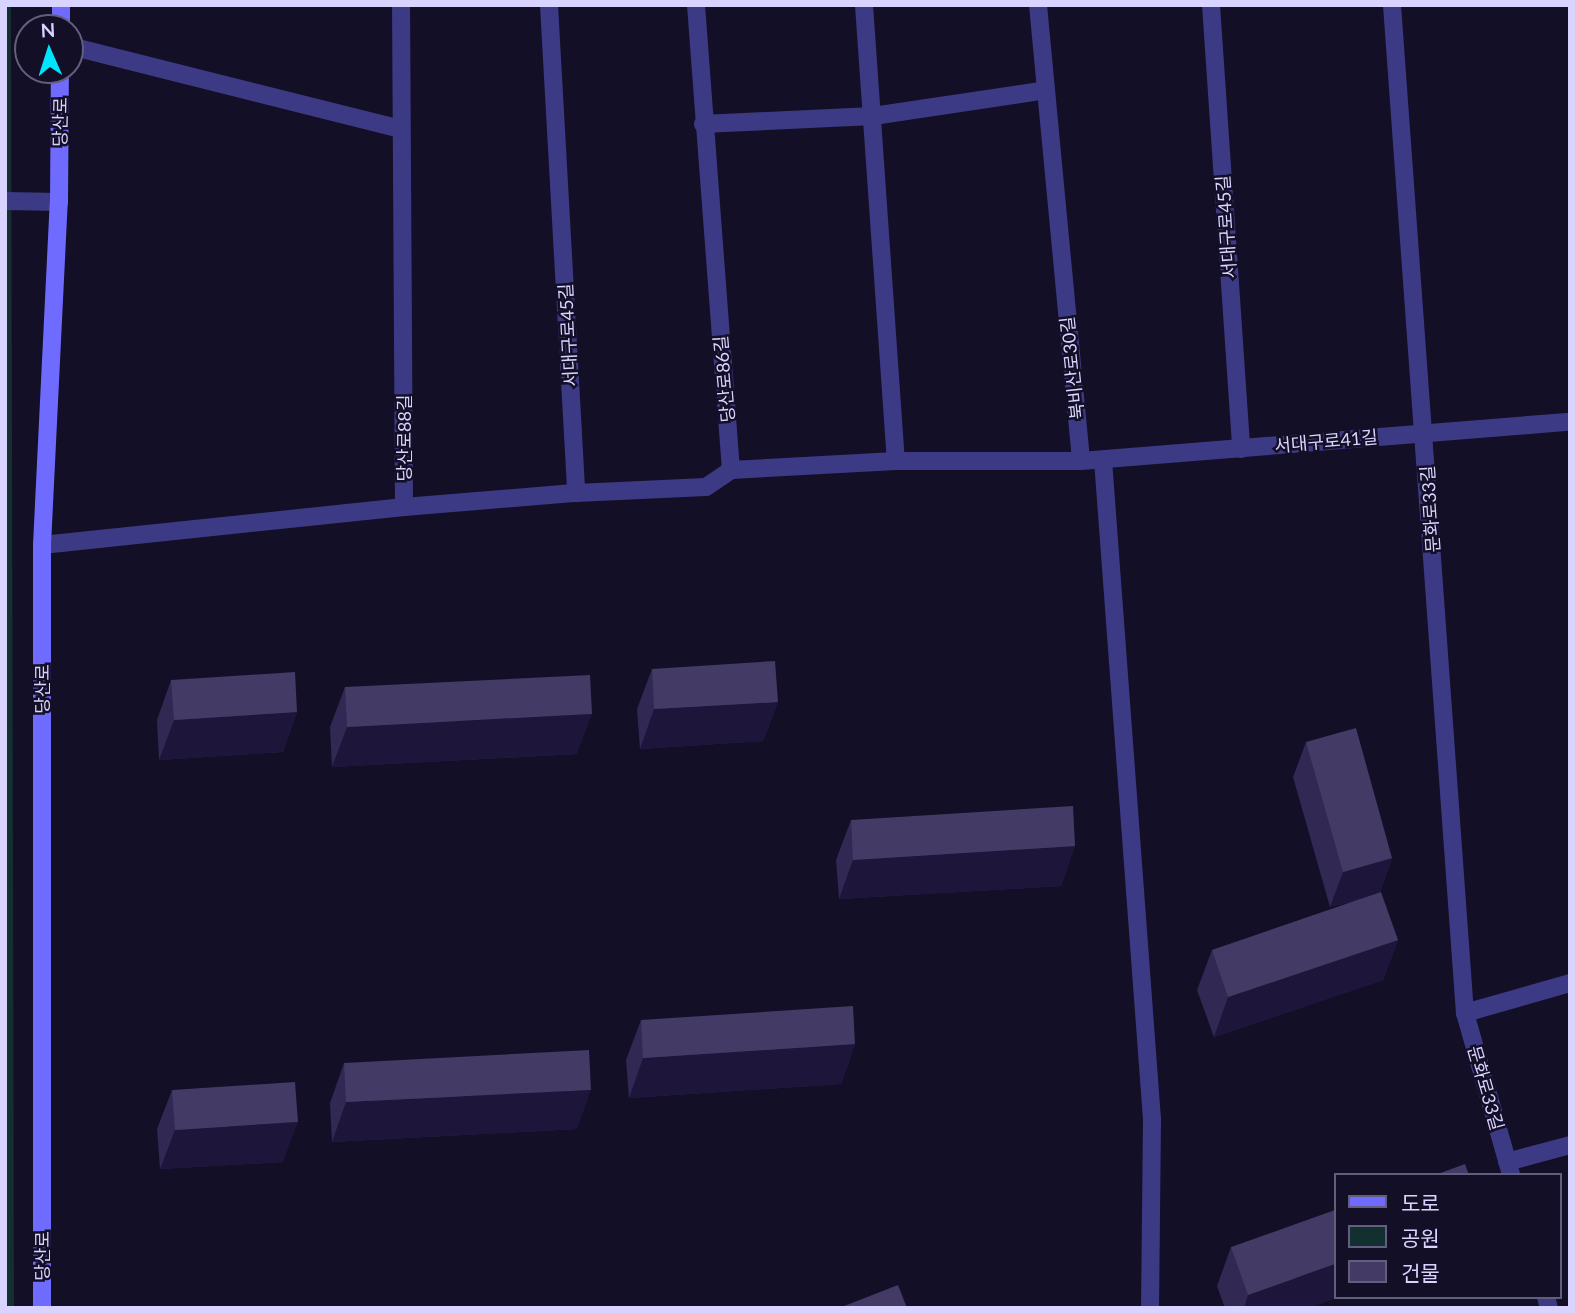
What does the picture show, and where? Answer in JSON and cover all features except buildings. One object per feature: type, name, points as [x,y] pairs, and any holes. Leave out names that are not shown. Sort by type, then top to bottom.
[{"type":"main road","name":"당산로","points":[[42,1308],[41,545],[59,202],[60,84]]},
{"type":"street","name":"당산로88길","points":[[41,545],[404,506],[401,5]]},
{"type":"street","name":"서대구로45길","points":[[549,5],[576,493]]},
{"type":"street","name":"당산로86길","points":[[696,5],[731,470]]},
{"type":"street","points":[[864,5],[896,461]]},
{"type":"street","name":"북비산로30길","points":[[1038,5],[1082,461]]},
{"type":"street","name":"서대구로45길","points":[[1212,5],[1241,449]]},
{"type":"street","name":"문화로33길","points":[[1392,5],[1465,1013],[1509,1168],[1570,1145]]},
{"type":"street","points":[[84,50],[401,129]]},
{"type":"street","points":[[703,124],[873,116],[1046,90]]},
{"type":"street","points":[[5,201],[59,202]]},
{"type":"street","name":"서대구로41길","points":[[1082,461],[1570,422]]},
{"type":"street","points":[[1102,460],[1152,1119],[1150,1308]]},
{"type":"street","points":[[404,506],[576,493],[706,487],[731,470],[896,461],[1082,461]]},
{"type":"street","points":[[1465,1013],[1570,983]]},
{"type":"green space","points":[[5,5],[11,5],[14,1308],[5,1308]]}]
